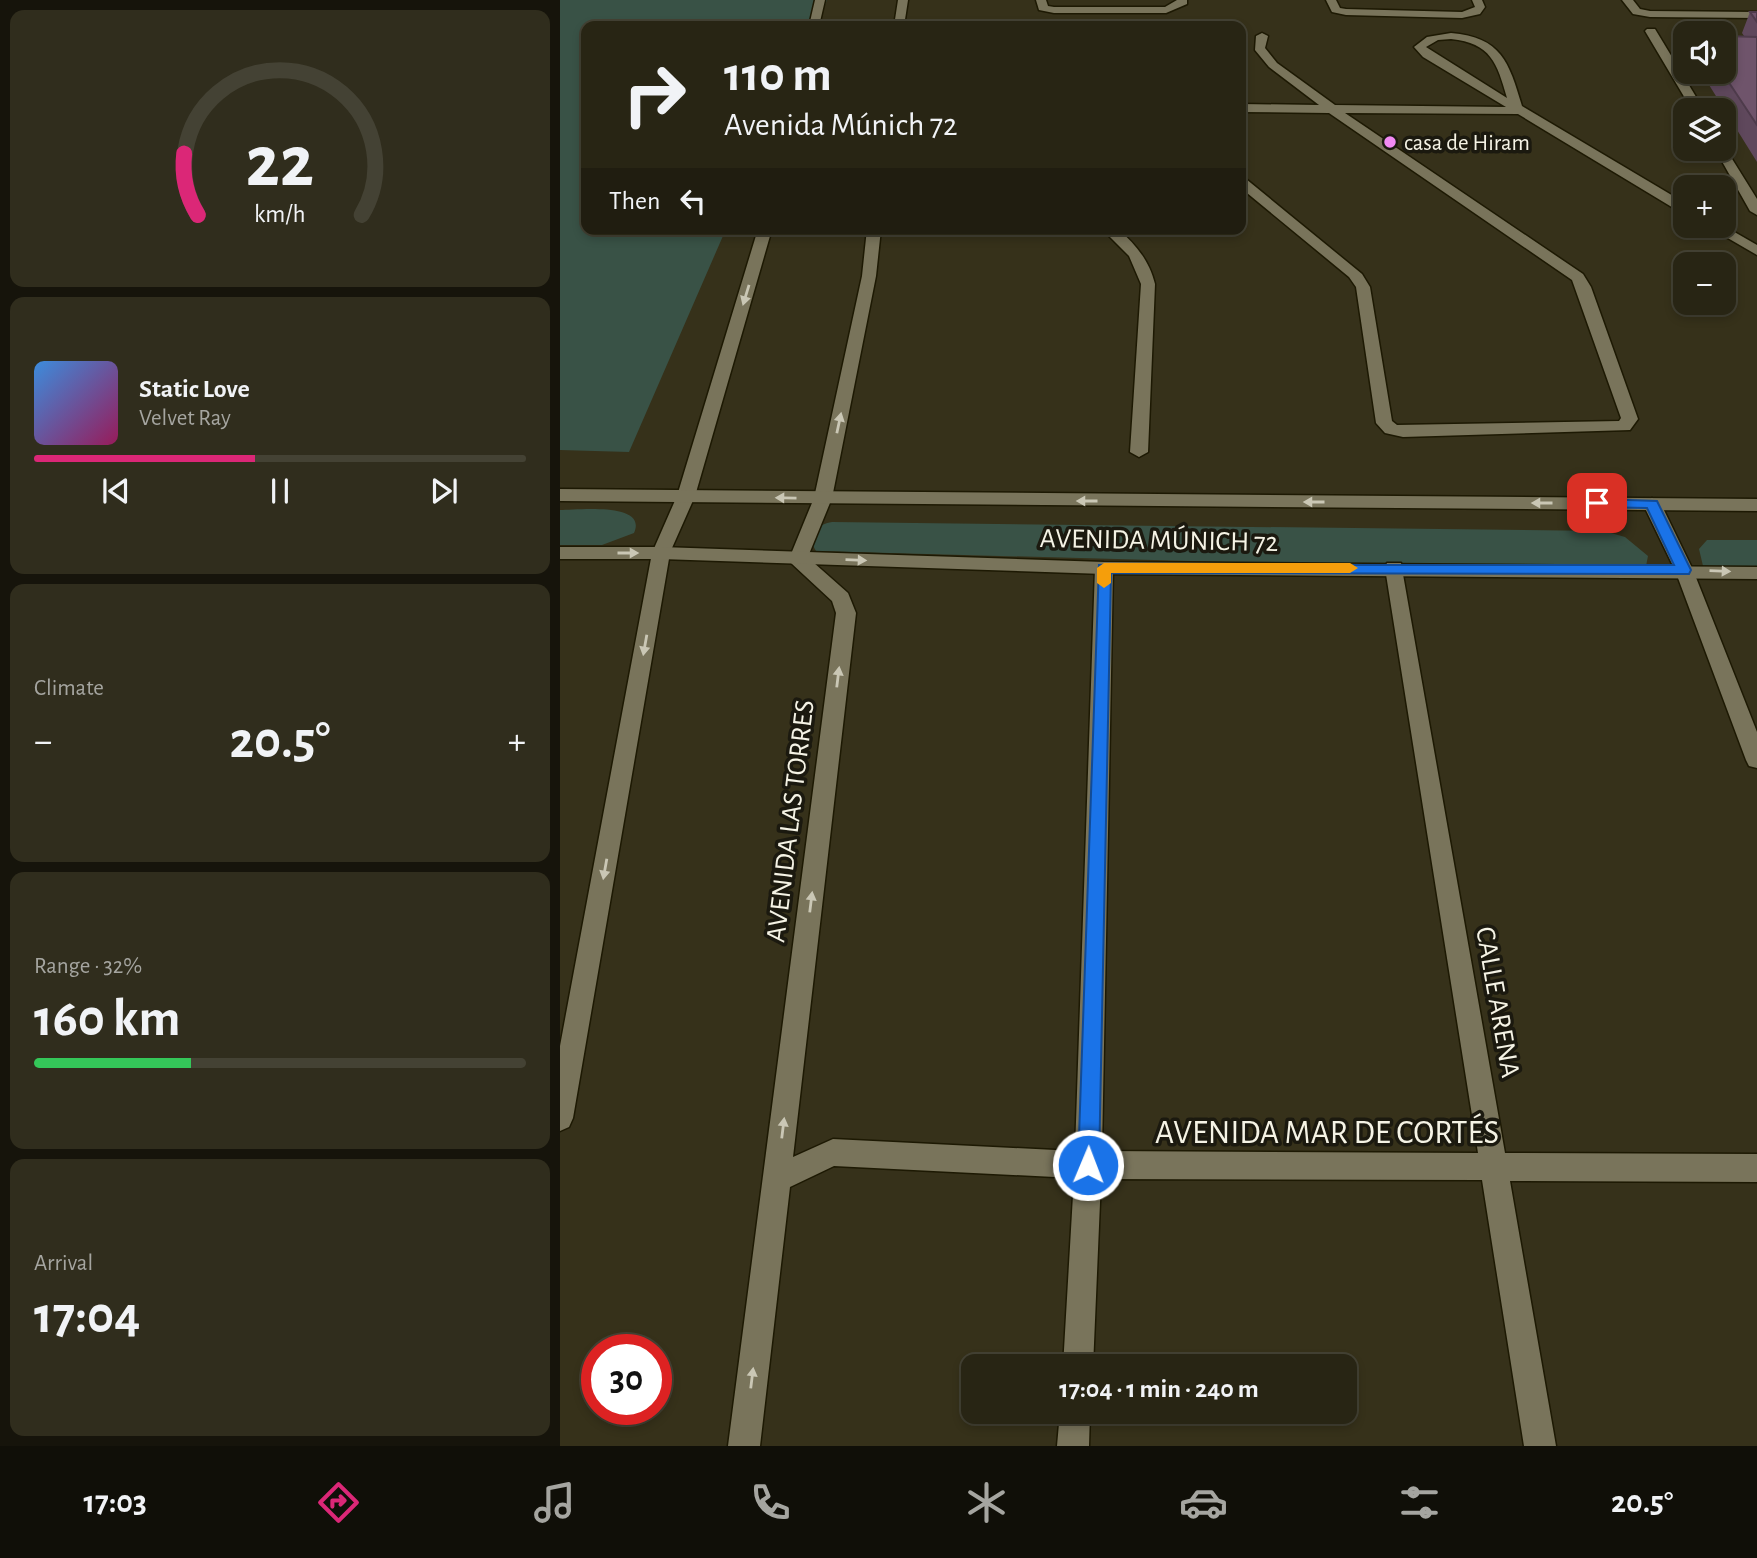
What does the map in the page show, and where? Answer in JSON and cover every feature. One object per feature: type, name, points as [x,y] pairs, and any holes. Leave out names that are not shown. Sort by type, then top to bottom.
[{"type":"street","points":[[815,21],[820,0]]},
{"type":"street","points":[[900,21],[903,0]]},
{"type":"street","points":[[1041,0],[1043,8],[1054,10],[1166,10],[1176,8],[1182,4],[1182,0]]},
{"type":"street","points":[[1331,0],[1336,10],[1346,12],[1462,15],[1476,12],[1480,7],[1477,0]]},
{"type":"street","points":[[1627,0],[1637,12],[1650,14],[1757,15]]},
{"type":"street","points":[[1651,30],[1691,98]]},
{"type":"street","points":[[1246,186],[1355,274],[1363,287],[1384,423],[1391,429],[1403,432],[1624,426],[1628,423],[1630,419],[1584,287],[1578,277],[1333,110],[1262,55],[1259,48],[1262,36]]},
{"type":"street","points":[[1517,111],[1503,65],[1488,45],[1474,38],[1443,36],[1427,40],[1420,47],[1427,55],[1517,111],[1673,202]]},
{"type":"street","points":[[1246,108],[1517,111]]},
{"type":"street","points":[[1728,161],[1757,211]]},
{"type":"street","points":[[560,1118],[661,553],[686,496],[763,235]]},
{"type":"street","points":[[798,559],[822,498],[869,276],[873,235]]},
{"type":"street","points":[[1116,235],[1135,251],[1145,268],[1148,284],[1139,452]]},
{"type":"street","points":[[1735,238],[1757,251]]},
{"type":"street","name":"AVENIDA MÚNICH 72","points":[[560,495],[1757,505]]},
{"type":"street","points":[[1652,504],[1684,570],[1757,760]]},
{"type":"street","name":"AVENIDA MÚNICH 72","points":[[560,553],[661,553],[1104,568],[1684,570],[1757,573]]},
{"type":"street","name":"AVENIDA LAS TORRES","points":[[744,1446],[846,612],[841,598],[798,559]]},
{"type":"street","points":[[1079,1354],[1088,1165],[1104,568]]},
{"type":"street","name":"CALLE ARENA","points":[[1394,568],[1540,1446]]},
{"type":"street","name":"AVENIDA MAR DE CORTÉS","points":[[776,1179],[833,1152],[1088,1165],[1757,1168]]},
{"type":"street","points":[[1073,1446],[1074,1424]]},
{"type":"green space","points":[[560,0],[827,0],[818,21],[581,21],[581,235],[723,235],[629,452],[560,450]]},
{"type":"green space","points":[[595,509],[621,512],[631,516],[636,523],[634,533],[602,545],[560,545],[560,510]]},
{"type":"green space","points":[[823,524],[1604,531],[1625,537],[1648,556],[1646,566],[1636,573],[816,551],[812,544],[816,532]]},
{"type":"green space","points":[[1707,540],[1757,540],[1757,575],[1723,575],[1703,566],[1699,549]]},
{"type":"building","points":[[1750,12],[1757,12],[1757,22]]},
{"type":"building","points":[[1736,36],[1757,37],[1757,125],[1730,84],[1736,84]]},
{"type":"slow traffic","points":[[1104,583],[1104,568],[1350,568]]},
{"type":"place","name":"casa de Hiram","points":[[1390,142]]},
{"type":"route","points":[[1088,1165],[1104,568],[1684,570],[1652,504],[1597,503]]}]
